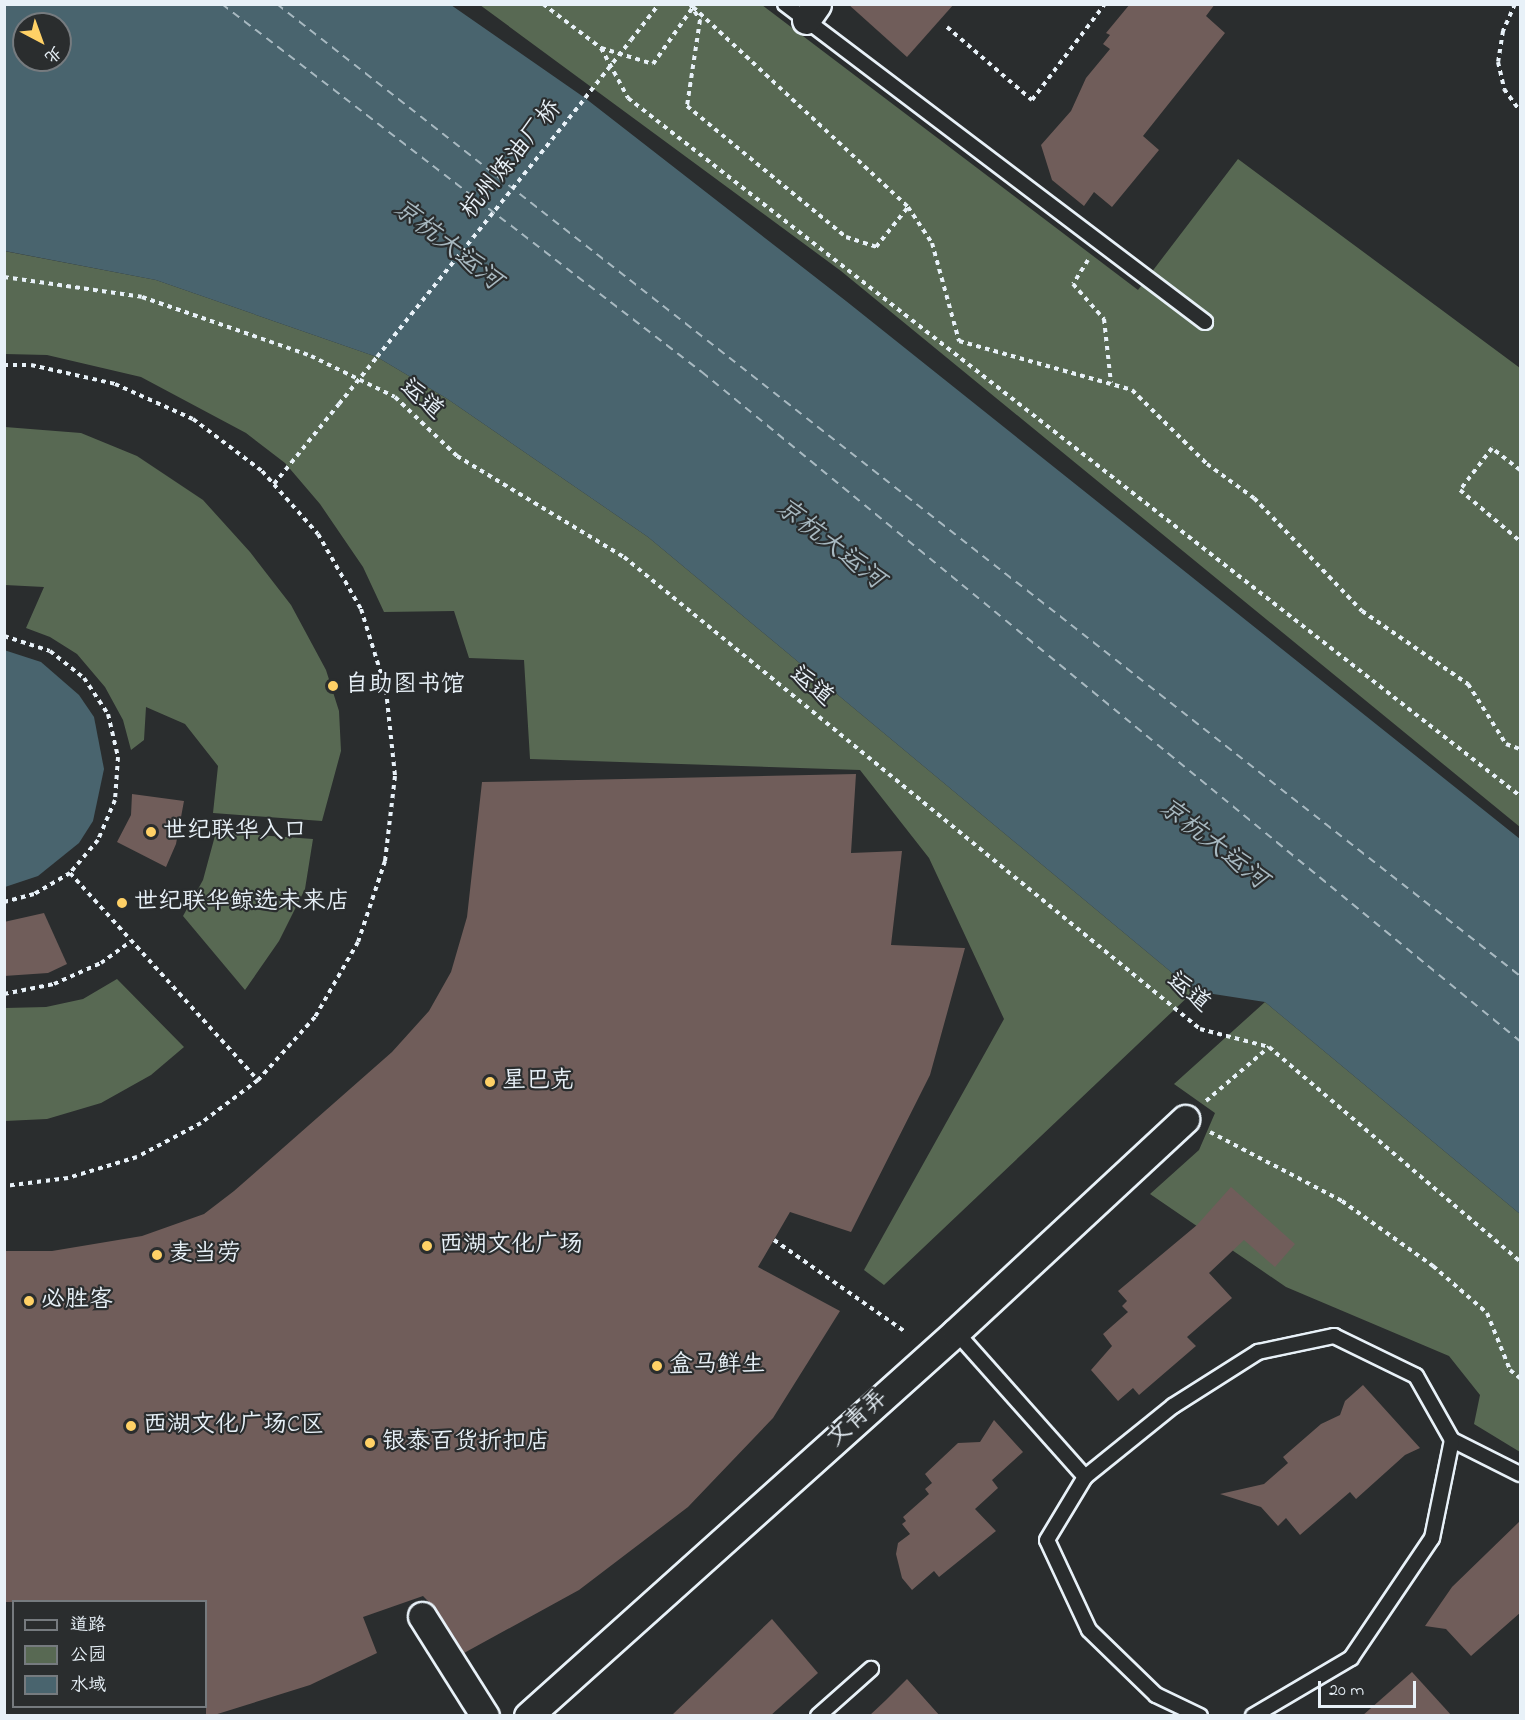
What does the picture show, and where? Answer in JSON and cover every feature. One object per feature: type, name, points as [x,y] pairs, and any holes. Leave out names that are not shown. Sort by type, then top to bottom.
[{"type":"street","name":"文青弄","points":[[528,1716],[956,1332],[1185,1119]]},
{"type":"street","points":[[422,1616],[485,1716]]},
{"type":"lane","points":[[803,10],[1205,322]]},
{"type":"lane","points":[[956,1332],[1085,1477]]},
{"type":"lane","points":[[1200,1716],[1156,1695],[1089,1630],[1047,1540],[1085,1477],[1173,1406],[1258,1353],[1334,1336],[1416,1376],[1452,1440],[1521,1474]]},
{"type":"lane","points":[[1253,1716],[1351,1658],[1432,1538],[1452,1440]]},
{"type":"lane","points":[[818,1716],[871,1669]]},
{"type":"path","points":[[543,4],[601,48],[653,64],[691,6]]},
{"type":"path","name":"杭州炼油厂桥","points":[[274,484],[659,4]]},
{"type":"path","points":[[947,27],[1032,100],[1105,4]]},
{"type":"path","points":[[1515,4],[1503,31],[1498,62],[1504,89],[1521,111]]},
{"type":"path","points":[[691,6],[700,20],[687,106],[846,237],[876,247],[908,207]]},
{"type":"path","points":[[691,6],[908,207],[932,243],[959,341],[1132,390],[1207,464],[1254,498],[1362,611],[1468,684],[1506,744],[1521,749]]},
{"type":"path","points":[[601,48],[628,98],[1521,796]]},
{"type":"path","points":[[1099,242],[1073,284],[1104,319],[1111,384]]},
{"type":"path","name":"运道","points":[[4,277],[142,297],[311,356],[395,397],[457,456],[624,557],[1200,1029],[1269,1047],[1521,1261]]},
{"type":"path","points":[[4,365],[32,365],[115,384],[193,419],[274,484],[318,534],[361,609],[386,690],[395,776],[385,861],[358,942],[315,1017],[258,1080],[201,1123],[137,1156],[68,1178],[4,1186]]},
{"type":"path","points":[[1521,470],[1492,448],[1460,490],[1521,541]]},
{"type":"path","points":[[4,636],[50,651],[84,678],[108,714],[118,757],[115,800],[98,840],[70,873],[34,894],[4,902]]},
{"type":"path","points":[[70,873],[258,1080]]},
{"type":"path","points":[[4,994],[54,984],[101,963],[131,941]]},
{"type":"path","points":[[1269,1047],[1185,1119],[1342,1201],[1433,1266],[1487,1313],[1510,1370],[1521,1378]]},
{"type":"path","points":[[774,1240],[904,1331]]},
{"type":"green space","points":[[480,5],[762,5],[1138,290],[1238,159],[1520,368],[1520,827],[841,271]]},
{"type":"green space","points":[[4,251],[156,280],[377,357],[446,398],[648,537],[1194,991],[884,1285],[864,1270],[1004,1019],[929,858],[860,770],[530,759],[524,660],[469,658],[454,611],[384,612],[363,567],[320,504],[285,463],[246,433],[141,377],[47,355],[5,354]]},
{"type":"green space","points":[[5,427],[81,433],[137,456],[203,500],[250,552],[291,605],[326,670],[339,711],[341,751],[322,821],[213,813],[218,766],[185,724],[146,707],[144,740],[131,750],[123,720],[105,687],[77,654],[50,637],[26,628],[44,587],[5,585]]},
{"type":"green space","points":[[216,832],[313,839],[305,889],[279,941],[245,990],[183,916],[203,880]]},
{"type":"green space","points":[[117,979],[184,1047],[151,1075],[101,1103],[47,1119],[5,1121],[5,1008],[46,1007],[83,999]]},
{"type":"green space","points":[[1265,1002],[1520,1214],[1520,1452],[1474,1424],[1480,1395],[1449,1356],[1286,1287],[1150,1194],[1199,1150],[1215,1113],[1174,1084]]},
{"type":"water","name":"京杭大运河","points":[[4,5],[451,5],[585,98],[846,301],[1520,839],[1520,1214],[1265,1002],[1194,991],[648,537],[446,398],[377,357],[156,280],[5,251]]},
{"type":"water","points":[[4,650],[41,662],[79,695],[94,717],[104,769],[93,821],[79,843],[38,876],[5,887]]},
{"type":"building","points":[[848,4],[954,4],[907,57]]},
{"type":"building","points":[[1130,4],[1215,4],[1206,16],[1225,33],[1143,136],[1159,150],[1112,207],[1094,192],[1084,206],[1052,180],[1041,145],[1071,111],[1086,78],[1110,49],[1103,44],[1110,35],[1106,33]]},
{"type":"building","name":"西湖文化广场","points":[[856,774],[851,853],[902,851],[891,945],[965,948],[930,1075],[851,1232],[790,1212],[758,1267],[840,1311],[773,1418],[688,1507],[579,1590],[464,1653],[435,1608],[423,1596],[363,1617],[377,1653],[310,1685],[206,1716],[207,1600],[12,1600],[12,1602],[4,1602],[4,1251],[52,1251],[142,1236],[204,1214],[234,1191],[392,1052],[429,1011],[451,972],[467,917],[482,782]]},
{"type":"building","name":"世纪联华入口","points":[[132,794],[184,801],[176,844],[166,867],[117,842],[131,815]]},
{"type":"building","points":[[44,913],[67,964],[48,973],[4,976],[4,922]]},
{"type":"building","points":[[1231,1187],[1295,1244],[1275,1267],[1244,1240],[1209,1273],[1232,1298],[1187,1337],[1196,1346],[1139,1395],[1133,1388],[1118,1401],[1091,1370],[1112,1346],[1103,1334],[1128,1312],[1122,1306],[1127,1301],[1118,1291],[1197,1225]]},
{"type":"building","points":[[1363,1385],[1420,1448],[1405,1455],[1356,1499],[1350,1492],[1300,1535],[1286,1518],[1278,1526],[1261,1507],[1220,1494],[1264,1484],[1288,1463],[1283,1457],[1321,1424],[1340,1415],[1345,1401]]},
{"type":"building","points":[[994,1420],[1023,1452],[992,1480],[998,1488],[975,1509],[996,1531],[939,1577],[934,1571],[912,1590],[902,1578],[896,1554],[898,1543],[910,1534],[902,1524],[906,1521],[903,1517],[929,1494],[925,1489],[932,1483],[925,1474],[958,1443],[980,1442]]},
{"type":"building","points":[[1521,1520],[1521,1612],[1471,1656],[1446,1629],[1425,1626],[1452,1587]]},
{"type":"building","points":[[772,1619],[818,1673],[770,1716],[671,1716]]},
{"type":"building","points":[[1412,1672],[1452,1716],[1362,1716]]},
{"type":"building","points":[[907,1679],[940,1716],[869,1716],[886,1700]]},
{"type":"ferry route","points":[[222,4],[702,372],[1520,1041]]},
{"type":"ferry route","points":[[277,4],[1520,976]]},
{"type":"place","name":"自助图书馆","points":[[333,686]]},
{"type":"place","name":"世纪联华入口","points":[[151,832]]},
{"type":"place","name":"世纪联华鲸选未来店","points":[[122,903]]},
{"type":"place","name":"星巴克","points":[[490,1082]]},
{"type":"place","name":"西湖文化广场","points":[[427,1246]]},
{"type":"place","name":"麦当劳","points":[[157,1255]]},
{"type":"place","name":"必胜客","points":[[29,1301]]},
{"type":"place","name":"盒马鲜生","points":[[657,1366]]},
{"type":"place","name":"西湖文化广场C区","points":[[131,1426]]},
{"type":"place","name":"银泰百货折扣店","points":[[370,1443]]}]
